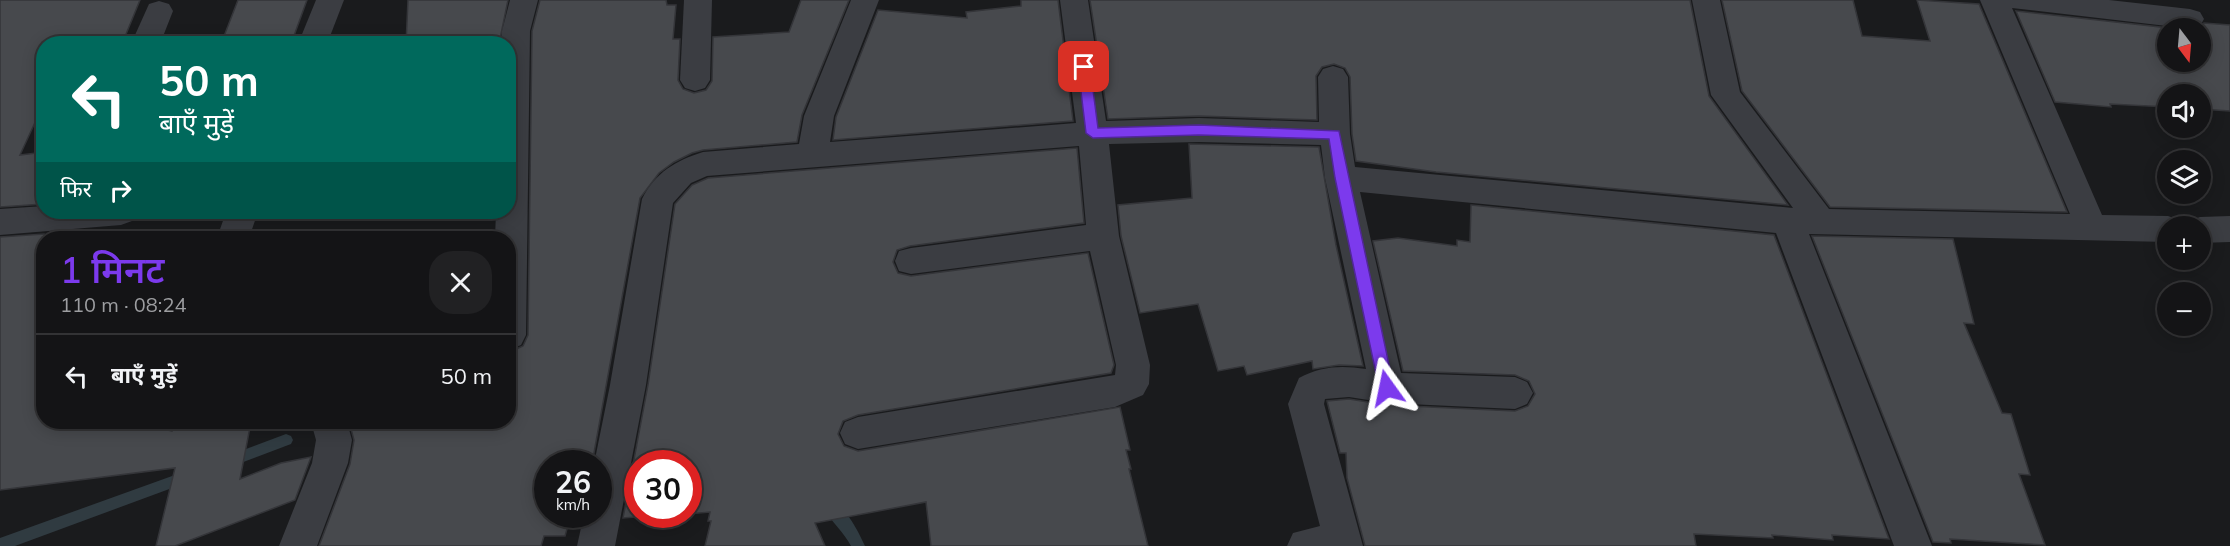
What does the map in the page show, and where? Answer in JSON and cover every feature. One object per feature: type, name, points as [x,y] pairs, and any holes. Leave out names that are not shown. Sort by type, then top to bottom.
[{"type":"street","points":[[315,36],[330,0]]},
{"type":"street","points":[[516,36],[524,0]]},
{"type":"street","points":[[695,80],[698,0]]},
{"type":"street","points":[[813,155],[819,116],[865,0]]},
{"type":"street","points":[[858,434],[1115,391],[1131,384],[1133,365],[1103,236],[1093,133],[1074,0]]},
{"type":"street","points":[[1706,0],[1726,95],[1821,222]]},
{"type":"street","points":[[1994,0],[2092,228]]},
{"type":"street","points":[[2018,0],[2181,18]]},
{"type":"street","points":[[148,36],[159,11]]},
{"type":"street","points":[[1334,77],[1335,134],[1341,178],[1387,388]]},
{"type":"street","points":[[596,546],[628,385],[658,199],[680,174],[703,164],[1093,133],[1199,130],[1335,134]]},
{"type":"street","points":[[1341,178],[1788,221],[2157,229]]},
{"type":"street","points":[[0,222],[36,217]]},
{"type":"street","points":[[1788,221],[1913,546]]},
{"type":"street","points":[[2211,230],[2230,229]]},
{"type":"street","points":[[911,261],[1103,236]]},
{"type":"street","points":[[1331,544],[1309,415],[1307,399],[1311,389],[1322,383],[1349,382],[1387,388],[1515,393]]},
{"type":"street","points":[[298,546],[330,464],[334,440],[331,429]]},
{"type":"building","points":[[0,0],[140,0],[125,36],[36,36],[36,120],[20,155],[36,153],[36,205],[0,207]]},
{"type":"building","points":[[238,0],[307,0],[294,36],[224,36]]},
{"type":"building","points":[[408,0],[508,0],[501,36],[406,36]]},
{"type":"building","points":[[540,0],[666,0],[667,5],[676,5],[673,39],[680,39],[678,80],[683,89],[694,93],[706,90],[712,81],[713,37],[789,32],[801,0],[849,0],[802,115],[797,142],[703,150],[692,153],[659,173],[640,198],[595,450],[534,450],[534,528],[567,528],[565,536],[544,536],[541,546],[319,546],[350,464],[354,440],[351,429],[516,429],[516,349],[523,346],[528,335],[532,31]]},
{"type":"building","points":[[1021,0],[1058,0],[1073,121],[833,140],[836,117],[878,10],[967,18],[966,12],[1021,6]]},
{"type":"building","points":[[1090,0],[1690,0],[1709,96],[1788,205],[1436,172],[1356,161],[1352,134],[1350,77],[1345,68],[1334,64],[1322,67],[1316,76],[1317,120],[1199,116],[1108,119]]},
{"type":"building","points":[[1722,0],[1853,0],[1862,36],[1930,41],[1917,0],[1979,4],[2067,212],[1830,207],[1742,91]]},
{"type":"building","points":[[2016,11],[2157,27],[2157,72],[2211,72],[2211,24],[2230,25],[2230,111],[2211,110],[2211,84],[2157,84],[2157,106],[2110,104],[2111,107],[2055,102]]},
{"type":"building","points":[[1189,144],[1319,147],[1336,245],[1363,366],[1339,365],[1313,369],[1312,361],[1247,375],[1244,366],[1218,371],[1198,304],[1140,313],[1121,236],[1118,205],[1192,198]]},
{"type":"building","points":[[1077,148],[1084,223],[910,246],[897,250],[893,262],[898,273],[911,276],[1088,253],[1114,365],[1111,373],[858,415],[843,421],[838,434],[844,446],[858,451],[1120,407],[1130,450],[1126,450],[1131,469],[1129,469],[1148,546],[931,546],[926,502],[815,523],[825,546],[705,546],[711,521],[708,521],[710,512],[702,513],[702,450],[636,450],[648,385],[675,204],[692,185],[708,178]]},
{"type":"building","points":[[1471,205],[1774,235],[1889,539],[1832,535],[1833,540],[1772,535],[1773,538],[1694,534],[1696,546],[1365,546],[1347,478],[1346,453],[1340,453],[1327,401],[1349,399],[1387,405],[1515,411],[1528,406],[1535,394],[1529,381],[1515,375],[1403,371],[1373,241],[1398,238],[1457,246],[1457,240],[1470,242]]},
{"type":"building","points":[[36,235],[36,429],[165,429],[172,431],[173,429],[250,429],[240,479],[281,463],[311,457],[295,500],[175,546],[156,546],[175,468],[0,490],[0,237]]},
{"type":"building","points":[[1812,236],[1953,239],[1974,324],[1964,323],[2002,413],[2011,414],[2030,475],[2019,474],[2045,545],[1950,539],[1951,543],[1933,542]]},
{"type":"waterway","points":[[230,461],[286,440]]},
{"type":"waterway","points":[[0,545],[186,477]]},
{"type":"waterway","points":[[831,508],[850,530],[858,546]]},
{"type":"route","points":[[1084,67],[1093,133],[1199,130],[1335,134],[1341,178],[1387,388]]}]
